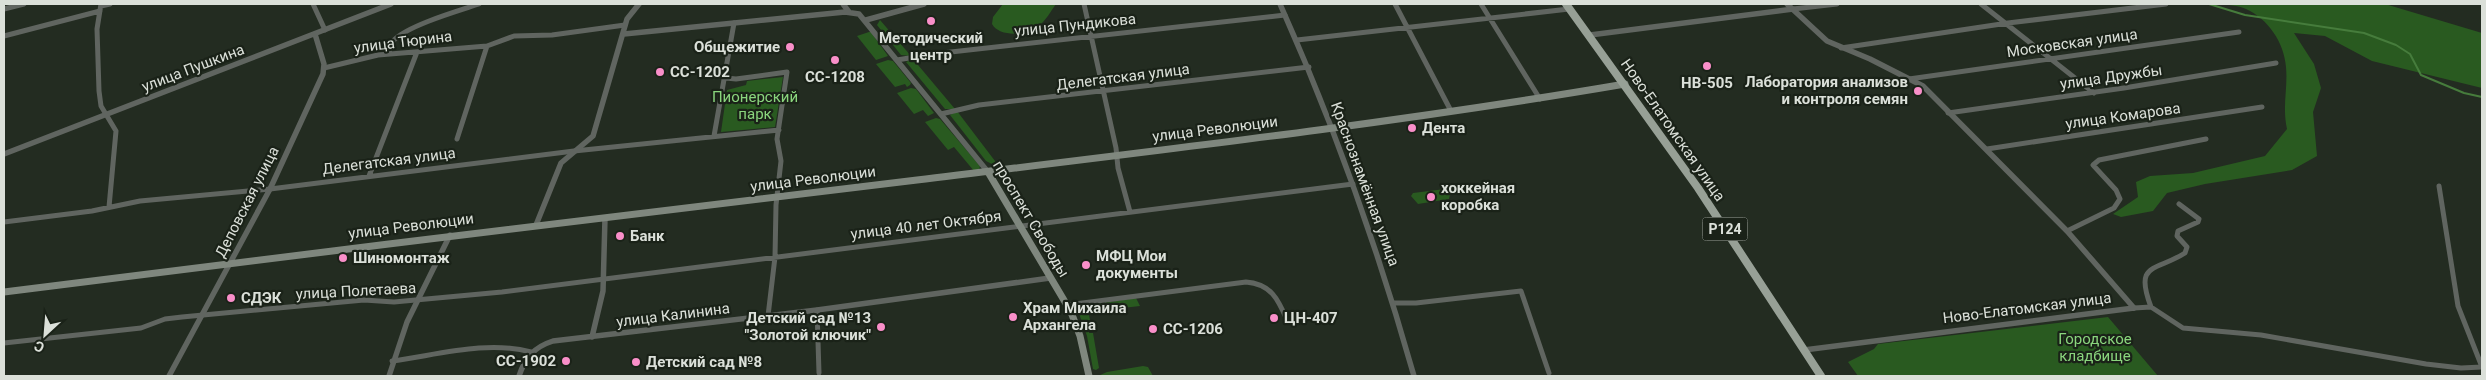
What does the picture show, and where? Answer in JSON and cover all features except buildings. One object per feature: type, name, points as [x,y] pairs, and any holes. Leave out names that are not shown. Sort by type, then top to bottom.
[{"type":"main road","name":"Ново-Елатомская улица","points":[[1568,6],[1698,188],[1821,376]]},
{"type":"main road","name":"улица Революции","points":[[4,292],[450,235],[777,198],[1116,156],[1540,99],[1625,84]]},
{"type":"main road","name":"проспект Свободы","points":[[988,172],[1067,305],[1078,328],[1089,376]]},
{"type":"street","points":[[4,9],[24,4]]},
{"type":"street","points":[[4,36],[110,4]]},
{"type":"street","points":[[313,4],[325,30]]},
{"type":"street","name":"улица Пушкина","points":[[4,154],[391,4]]},
{"type":"street","points":[[388,54],[393,40],[397,37],[433,20],[479,4]]},
{"type":"street","points":[[536,226],[561,163],[593,136],[629,14],[639,4]]},
{"type":"street","points":[[843,4],[850,12]]},
{"type":"street","points":[[624,34],[850,12],[859,14],[866,20],[924,4]]},
{"type":"street","points":[[1084,4],[1116,156],[1130,212]]},
{"type":"street","name":"Краснознамённая улица","points":[[1280,4],[1309,67],[1333,127],[1393,303],[1414,376]]},
{"type":"street","points":[[1395,4],[1451,111]]},
{"type":"street","points":[[1481,4],[1540,99]]},
{"type":"street","points":[[1787,4],[1827,41],[1870,59],[1922,86],[2067,231],[2134,308],[2151,306]]},
{"type":"street","points":[[1590,35],[1837,4]]},
{"type":"street","points":[[1982,4],[2094,93]]},
{"type":"street","points":[[1841,48],[2008,23],[2166,4]]},
{"type":"street","points":[[1297,40],[1490,18],[1568,6]]},
{"type":"street","points":[[101,7],[97,29],[99,91],[105,115],[116,131],[109,207]]},
{"type":"street","name":"улица Пундикова","points":[[897,60],[940,53],[1285,15]]},
{"type":"street","name":"проспект Свободы","points":[[866,20],[988,172]]},
{"type":"street","points":[[714,136],[726,78],[723,73],[728,58],[728,46],[734,23]]},
{"type":"street","name":"улица Тюрина","points":[[324,68],[388,54],[486,46],[514,36],[552,35],[626,25]]},
{"type":"street","name":"Московская улица","points":[[1909,79],[2239,32]]},
{"type":"street","points":[[315,34],[324,68]]},
{"type":"street","points":[[457,139],[486,46]]},
{"type":"street","points":[[369,176],[417,52]]},
{"type":"street","name":"улица Дружбы","points":[[1948,113],[2094,93],[2276,63]]},
{"type":"street","name":"Делегатская улица","points":[[941,114],[979,106],[1309,67]]},
{"type":"street","name":"Деповская улица","points":[[169,376],[270,189],[324,68]]},
{"type":"street","points":[[726,78],[736,79],[787,72],[777,144],[781,162],[777,198],[775,257],[768,316]]},
{"type":"street","name":"улица Комарова","points":[[1987,149],[2262,107]]},
{"type":"street","name":"Делегатская улица","points":[[4,222],[140,201],[270,189],[574,151],[779,130]]},
{"type":"street","points":[[2067,231],[2114,208],[2120,199],[2116,190],[2093,165],[2099,160],[2206,139]]},
{"type":"street","name":"улица 40 лет Октября","points":[[502,292],[1353,184]]},
{"type":"street","points":[[2179,204],[2199,219],[2198,222],[2178,231],[2177,236],[2186,247],[2185,253],[2152,268],[2145,276],[2143,288],[2151,306],[2183,328],[2260,335],[2426,364],[2461,368],[2482,367],[2460,315],[2456,297],[2447,218],[2439,186]]},
{"type":"street","points":[[592,337],[602,298],[605,218]]},
{"type":"street","points":[[389,376],[391,361],[450,235]]},
{"type":"street","name":"улица Калинина","points":[[531,352],[548,343],[817,310],[1050,278]]},
{"type":"street","points":[[1067,305],[1234,282],[1256,281],[1264,283],[1272,290],[1287,320]]},
{"type":"street","points":[[1393,303],[1416,303],[1520,290],[1549,374]]},
{"type":"street","name":"улица Полетаева","points":[[4,343],[134,329],[165,319],[364,300],[394,302],[502,292]]},
{"type":"street","name":"Ново-Елатомская улица","points":[[1804,350],[2134,308]]},
{"type":"street","points":[[817,310],[819,373]]},
{"type":"street","points":[[391,361],[485,348],[512,347],[531,352],[523,362],[519,376]]},
{"type":"green space","points":[[1003,4],[1056,4],[1039,26],[1014,34],[1001,31],[992,24],[993,17]]},
{"type":"green space","points":[[2219,4],[2385,4],[2482,33],[2482,88],[2372,61],[2325,36],[2294,33],[2314,64],[2321,88],[2313,112],[2317,156],[2292,170],[2205,184],[2167,193],[2153,211],[2121,217],[2113,214],[2138,197],[2136,182],[2150,176],[2193,173],[2265,156],[2287,129],[2285,113],[2285,58],[2274,32],[2254,13],[2240,7]]},
{"type":"green space","points":[[880,20],[911,56],[901,55],[877,25]]},
{"type":"green space","points":[[871,32],[888,56],[876,60],[857,36]]},
{"type":"green space","points":[[913,59],[955,109],[945,109],[906,62]]},
{"type":"green space","points":[[888,60],[893,61],[911,83],[910,85],[907,87],[905,84],[895,87],[876,64]]},
{"type":"green space","name":"Пионерский парк","points":[[783,77],[775,127],[721,132],[727,90],[746,85],[747,81]]},
{"type":"green space","points":[[911,88],[916,89],[934,113],[928,116],[923,110],[914,114],[897,93]]},
{"type":"green space","points":[[957,111],[998,167],[986,161],[950,115]]},
{"type":"green space","points":[[936,118],[940,119],[980,166],[979,170],[974,171],[954,147],[948,150],[925,122]]},
{"type":"green space","name":"хоккейная коробка","points":[[1445,189],[1450,194],[1449,199],[1418,204],[1411,196],[1413,193]]},
{"type":"green space","points":[[1136,298],[1140,306],[1096,311],[1095,304]]},
{"type":"green space","points":[[1087,305],[1091,325],[1088,326],[1089,333],[1093,333],[1099,368],[1096,370],[1093,369],[1087,336],[1077,308],[1078,306]]},
{"type":"green space","name":"Городское кладбище","points":[[2108,317],[2158,376],[1858,376],[1848,362],[1874,349],[1878,344]]},
{"type":"green space","points":[[1143,366],[1148,367],[1153,376],[1098,376],[1107,372]]},
{"type":"waterway","points":[[2209,4],[2245,15],[2364,33],[2396,45],[2410,54],[2421,75],[2464,93],[2482,97]]},
{"type":"place","name":"Методический центр","points":[[931,21]]},
{"type":"place","name":"Общежитие","points":[[790,47]]},
{"type":"place","name":"СС-1208","points":[[835,60]]},
{"type":"place","name":"НВ-505","points":[[1707,66]]},
{"type":"place","name":"СС-1202","points":[[660,72]]},
{"type":"place","name":"Лаборатория анализов и контроля семян","points":[[1918,91]]},
{"type":"place","name":"Дента","points":[[1412,128]]},
{"type":"place","name":"хоккейная коробка","points":[[1431,197]]},
{"type":"place","name":"Банк","points":[[620,236]]},
{"type":"place","name":"Шиномонтаж","points":[[343,258]]},
{"type":"place","name":"МФЦ Мои документы","points":[[1086,265]]},
{"type":"place","name":"СДЭК","points":[[231,298]]},
{"type":"place","name":"Храм Михаила Архангела","points":[[1013,317]]},
{"type":"place","name":"ЦН-407","points":[[1274,318]]},
{"type":"place","name":"Детский сад №13 \"Золотой ключик\"","points":[[881,327]]},
{"type":"place","name":"СС-1206","points":[[1153,329]]},
{"type":"place","name":"СС-1902","points":[[566,361]]},
{"type":"place","name":"Детский сад №8","points":[[636,362]]}]
